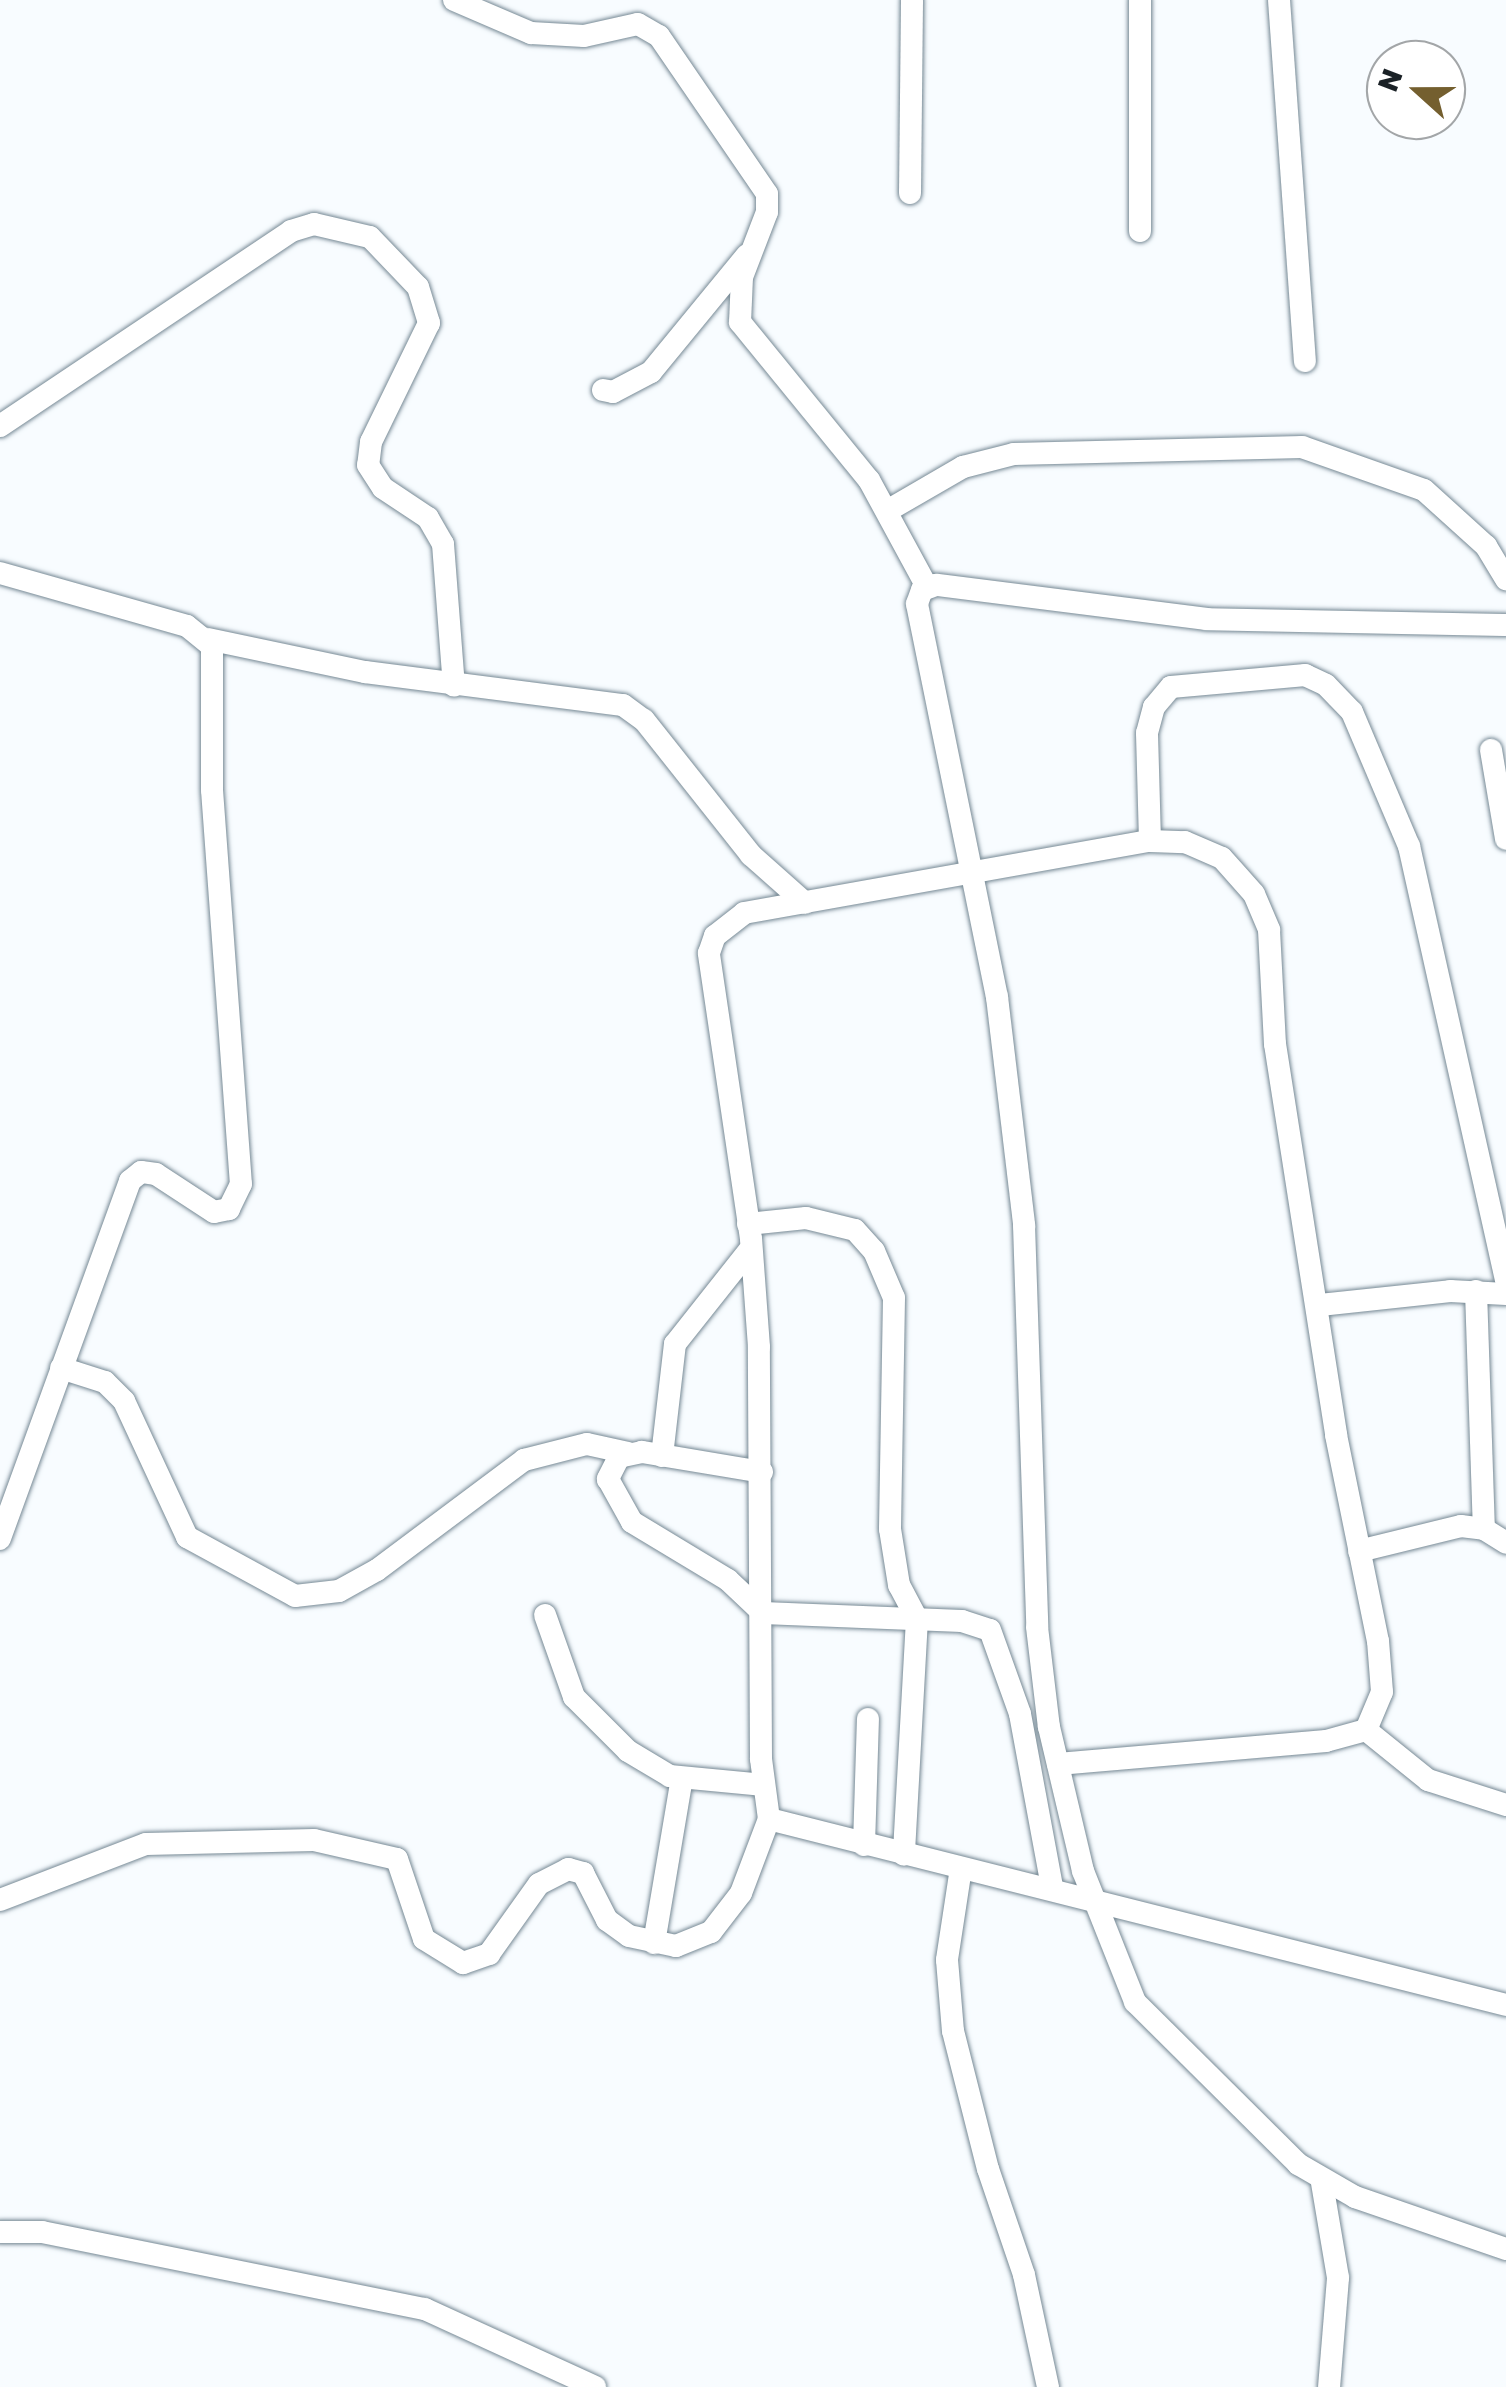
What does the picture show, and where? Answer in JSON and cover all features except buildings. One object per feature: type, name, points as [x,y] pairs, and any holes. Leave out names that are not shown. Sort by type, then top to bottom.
[{"type":"street","points":[[454,0],[531,34],[584,36],[638,24],[654,30],[763,182],[767,212],[749,252],[647,376],[614,392],[603,390]]},
{"type":"street","points":[[910,194],[912,0]]},
{"type":"street","points":[[1140,0],[1140,231]]},
{"type":"street","points":[[1278,0],[1305,361]]},
{"type":"street","points":[[0,426],[291,231],[314,224],[370,237],[418,287],[429,324],[370,442],[368,464],[383,488],[428,518],[443,544],[454,686]]},
{"type":"street","points":[[749,252],[740,322],[862,470],[927,587]]},
{"type":"street","points":[[887,511],[963,467],[1014,454],[1302,447],[1424,490],[1486,546],[1506,579]]},
{"type":"street","points":[[0,573],[187,626],[208,639],[454,686],[632,709],[744,847],[805,903]]},
{"type":"street","points":[[927,587],[1208,620],[1506,625]]},
{"type":"street","points":[[927,587],[918,596],[919,629],[997,997],[1024,1225],[1037,1627],[1058,1764],[1095,1898],[1136,2002],[1322,2183],[1506,2249]]},
{"type":"street","points":[[0,1540],[135,1176],[156,1174],[214,1212],[229,1209],[241,1184],[208,639]]},
{"type":"street","points":[[1150,841],[1148,733],[1154,707],[1171,687],[1305,675],[1352,712],[1409,846],[1506,1280]]},
{"type":"street","points":[[1491,750],[1506,839]]},
{"type":"street","points":[[0,1900],[146,1844],[314,1840],[397,1859],[424,1938],[452,1960],[470,1964],[489,1954],[540,1884],[568,1869],[584,1872],[618,1931],[676,1946],[710,1932],[742,1893],[768,1819],[764,1785],[762,1472],[750,1236],[709,952],[716,936],[744,913],[1150,841],[1185,842],[1222,858],[1265,915],[1275,1044],[1382,1678],[1380,1707],[1366,1730],[1326,1741],[1058,1764]]},
{"type":"street","points":[[662,1456],[675,1344],[750,1236],[806,1218],[841,1223],[865,1238],[888,1278],[895,1316],[890,1529],[899,1585],[917,1619],[904,1856]]},
{"type":"street","points":[[1320,1305],[1476,1291],[1506,1294]]},
{"type":"street","points":[[1476,1291],[1484,1529]]},
{"type":"street","points":[[61,1368],[106,1382],[124,1402],[187,1537],[295,1596],[340,1591],[377,1570],[524,1460],[587,1444],[762,1472]]},
{"type":"street","points":[[628,1453],[613,1464],[608,1479],[622,1511],[645,1533],[728,1580],[763,1613],[973,1623],[995,1639],[1020,1714],[1052,1887]]},
{"type":"street","points":[[1359,1551],[1461,1526],[1484,1529],[1506,1543]]},
{"type":"street","points":[[544,1615],[578,1704],[650,1768],[682,1778],[764,1785]]},
{"type":"street","points":[[864,1845],[868,1718]]},
{"type":"street","points":[[1366,1730],[1428,1780],[1506,1805]]},
{"type":"street","points":[[654,1943],[682,1778]]},
{"type":"street","points":[[768,1819],[904,1856],[1052,1887],[1506,2005]]},
{"type":"street","points":[[960,1868],[946,1960],[953,2032],[988,2169],[1024,2275],[1048,2387]]},
{"type":"street","points":[[1322,2183],[1338,2278],[1330,2387]]},
{"type":"street","points":[[0,2232],[42,2232],[425,2309],[595,2387]]}]
